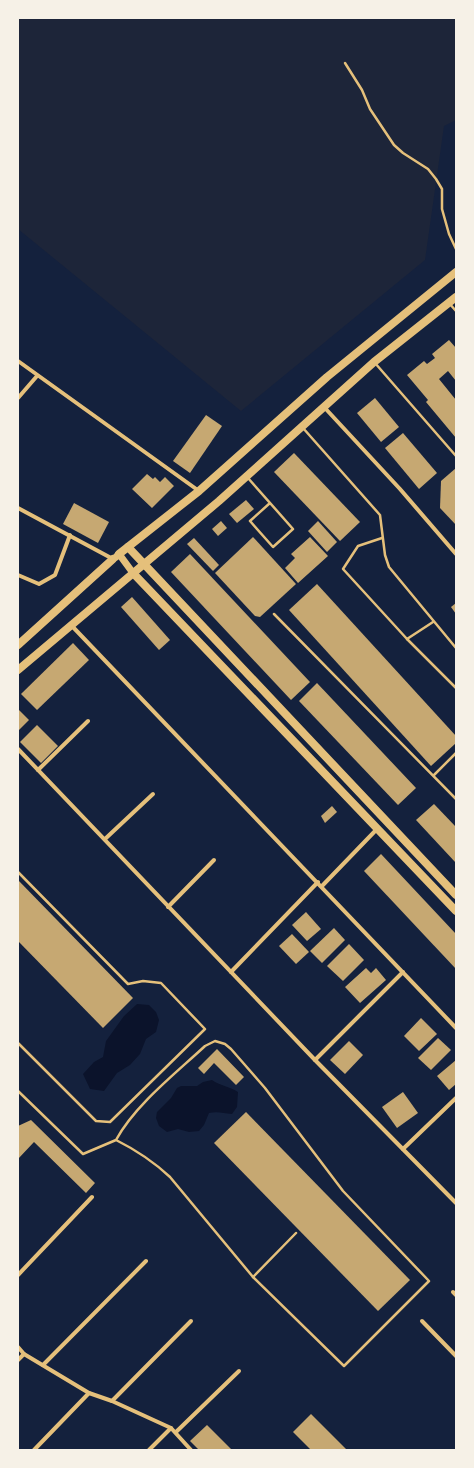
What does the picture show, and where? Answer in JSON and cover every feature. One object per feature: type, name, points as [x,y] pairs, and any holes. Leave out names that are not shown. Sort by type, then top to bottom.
[{"type":"main road","points":[[18,645],[116,557],[200,491],[327,377],[456,272]]},
{"type":"main road","points":[[18,670],[246,476],[374,362],[456,297]]},
{"type":"main road","points":[[128,547],[456,895]]},
{"type":"main road","points":[[133,573],[456,911]]},
{"type":"street","points":[[18,361],[200,491]]},
{"type":"street","points":[[18,398],[37,376]]},
{"type":"street","points":[[324,407],[400,489],[456,554]]},
{"type":"street","points":[[18,508],[116,557],[133,573]]},
{"type":"street","points":[[18,574],[39,584],[55,575],[70,535]]},
{"type":"street","points":[[71,625],[456,1028]]},
{"type":"street","points":[[38,770],[88,722]]},
{"type":"street","points":[[18,749],[315,1060],[456,1203]]},
{"type":"street","points":[[105,839],[153,794]]},
{"type":"street","points":[[322,886],[377,829]]},
{"type":"street","points":[[168,907],[214,860]]},
{"type":"street","points":[[231,972],[318,882]]},
{"type":"street","points":[[315,1060],[404,972]]},
{"type":"street","points":[[404,1150],[456,1098]]},
{"type":"street","points":[[18,1275],[92,1198]]},
{"type":"street","points":[[42,1365],[146,1261]]},
{"type":"street","points":[[112,1401],[191,1321]]},
{"type":"street","points":[[422,1321],[456,1356]]},
{"type":"street","points":[[18,1347],[24,1354],[89,1393],[112,1401],[171,1428],[191,1450]]},
{"type":"street","points":[[18,1360],[24,1354]]},
{"type":"street","points":[[176,1432],[239,1372]]},
{"type":"street","points":[[34,1450],[89,1393]]},
{"type":"street","points":[[149,1450],[171,1428]]},
{"type":"lane","points":[[345,64],[362,90],[370,109],[394,145],[403,153],[428,169],[436,179],[442,189],[442,209],[449,234],[456,249]]},
{"type":"lane","points":[[449,303],[456,311]]},
{"type":"lane","points":[[374,362],[456,456]]},
{"type":"lane","points":[[301,426],[380,515],[382,538],[389,567],[456,648]]},
{"type":"lane","points":[[246,476],[270,503],[293,529],[273,547],[250,521],[270,503]]},
{"type":"lane","points":[[382,538],[358,546],[343,569],[407,639],[456,688]]},
{"type":"lane","points":[[274,614],[456,799]]},
{"type":"lane","points":[[407,639],[433,622]]},
{"type":"lane","points":[[434,775],[456,753]]},
{"type":"lane","points":[[18,872],[128,984],[143,981],[161,983],[205,1029],[110,1122],[96,1121],[18,1043]]},
{"type":"lane","points":[[18,1091],[83,1154],[116,1140],[134,1113],[205,1046],[215,1041],[225,1044],[265,1088],[343,1191],[429,1281],[344,1366],[254,1277],[170,1177],[146,1156],[116,1140]]},
{"type":"lane","points":[[254,1277],[296,1233]]},
{"type":"lane","points":[[18,1267],[22,1271]]},
{"type":"shaded area","points":[[18,18],[456,18],[456,120],[444,126],[425,260],[241,411],[18,229]]},
{"type":"shaded area","points":[[137,1004],[149,1005],[156,1012],[159,1020],[156,1032],[146,1039],[140,1054],[130,1065],[117,1073],[104,1091],[90,1089],[83,1074],[94,1062],[103,1057],[106,1041],[124,1016]]},
{"type":"shaded area","points":[[212,1080],[238,1092],[237,1107],[232,1114],[217,1112],[209,1113],[204,1125],[199,1131],[189,1132],[178,1129],[167,1132],[159,1126],[156,1118],[157,1112],[171,1098],[177,1088],[181,1086],[197,1086],[203,1082]]},
{"type":"building","points":[[449,340],[456,348],[456,381],[448,371],[439,379],[456,400],[456,438],[426,402],[428,400],[407,375],[424,361],[427,364],[435,358],[432,354]]},
{"type":"building","points":[[375,398],[399,427],[381,442],[357,413]]},
{"type":"building","points":[[206,415],[222,426],[190,473],[173,461]]},
{"type":"building","points":[[403,433],[437,473],[419,489],[385,448]]},
{"type":"building","points":[[294,453],[360,522],[340,541],[274,472]]},
{"type":"building","points":[[456,468],[456,525],[440,508],[441,481]]},
{"type":"building","points":[[147,474],[153,479],[155,477],[160,482],[165,477],[174,486],[152,508],[132,489]]},
{"type":"building","points":[[246,500],[254,509],[237,523],[229,514]]},
{"type":"building","points":[[74,503],[109,522],[98,543],[63,524]]},
{"type":"building","points":[[221,521],[227,528],[218,536],[212,529]]},
{"type":"building","points":[[318,521],[337,542],[327,552],[308,531]]},
{"type":"building","points":[[253,537],[296,584],[260,617],[255,616],[215,573]]},
{"type":"building","points":[[310,537],[328,556],[298,583],[285,568],[295,558],[291,554]]},
{"type":"building","points":[[194,538],[219,565],[213,571],[187,544]]},
{"type":"building","points":[[190,554],[310,682],[291,700],[171,572]]},
{"type":"building","points":[[317,584],[456,736],[456,743],[431,766],[289,610]]},
{"type":"building","points":[[132,597],[170,640],[159,650],[121,607]]},
{"type":"building","points":[[456,603],[456,614],[451,607]]},
{"type":"building","points":[[73,643],[89,660],[37,710],[21,694]]},
{"type":"building","points":[[317,683],[416,788],[398,805],[299,701]]},
{"type":"building","points":[[18,709],[29,720],[18,731]]},
{"type":"building","points":[[37,725],[58,746],[41,763],[20,742]]},
{"type":"building","points":[[434,804],[456,827],[456,863],[416,820]]},
{"type":"building","points":[[332,806],[337,812],[325,823],[321,816]]},
{"type":"building","points":[[381,854],[456,934],[456,969],[364,871]]},
{"type":"building","points":[[18,880],[133,998],[103,1028],[18,941]]},
{"type":"building","points":[[306,912],[321,929],[307,941],[292,925]]},
{"type":"building","points":[[334,928],[345,940],[322,963],[310,951]]},
{"type":"building","points":[[292,934],[309,952],[296,964],[279,946]]},
{"type":"building","points":[[349,944],[364,960],[343,981],[327,966]]},
{"type":"building","points":[[366,968],[371,973],[376,968],[386,980],[360,1003],[345,987]]},
{"type":"building","points":[[421,1018],[437,1034],[419,1051],[404,1036]]},
{"type":"building","points":[[438,1038],[451,1050],[431,1070],[418,1058]]},
{"type":"building","points":[[349,1041],[363,1055],[345,1074],[330,1060]]},
{"type":"building","points":[[217,1049],[244,1077],[236,1085],[214,1063],[204,1074],[198,1068]]},
{"type":"building","points":[[456,1060],[456,1084],[449,1090],[437,1076]]},
{"type":"building","points":[[403,1092],[418,1113],[397,1128],[382,1107]]},
{"type":"building","points":[[246,1112],[410,1280],[378,1311],[214,1143]]},
{"type":"building","points":[[31,1120],[95,1183],[86,1193],[34,1142],[18,1159],[18,1126]]},
{"type":"building","points":[[311,1414],[347,1450],[311,1450],[293,1432]]},
{"type":"building","points":[[207,1425],[232,1450],[199,1450],[190,1441]]}]
